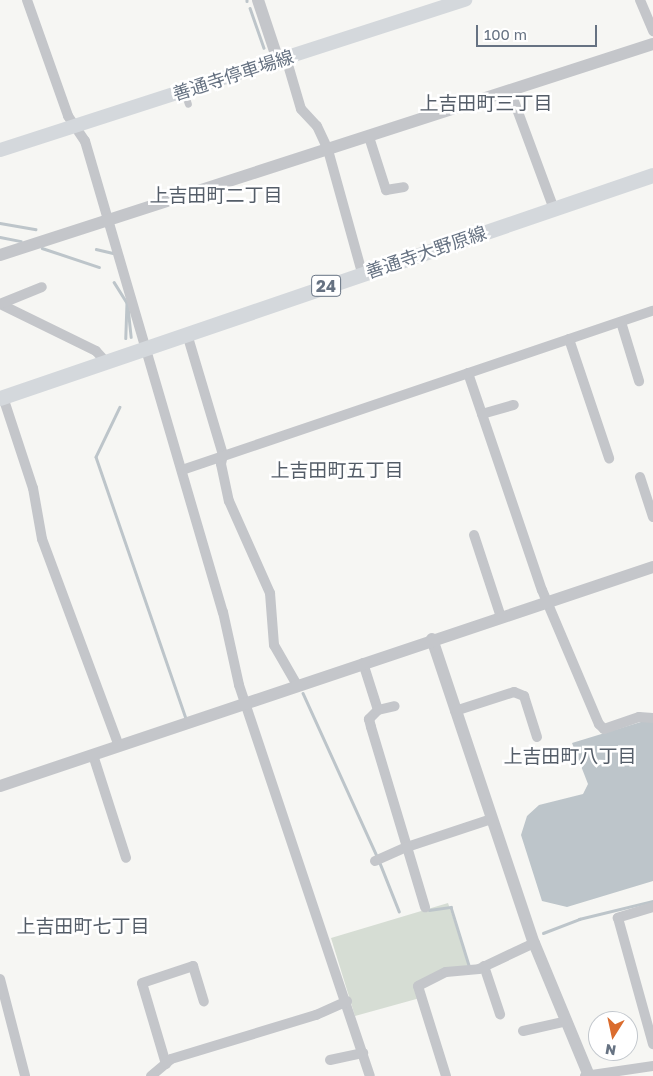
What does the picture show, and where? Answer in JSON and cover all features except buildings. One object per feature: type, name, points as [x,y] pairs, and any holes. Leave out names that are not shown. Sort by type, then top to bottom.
[{"type":"main road","name":"善通寺停車場線","points":[[0,150],[465,0]]},
{"type":"main road","name":"善通寺大野原線","points":[[1,398],[653,175]]},
{"type":"street","points":[[26,0],[74,127],[85,141],[147,347],[245,702],[347,1001],[370,1076]]},
{"type":"street","points":[[258,0],[301,109],[317,126],[328,150],[362,273]]},
{"type":"street","points":[[640,0],[653,31]]},
{"type":"street","points":[[0,255],[109,222],[212,184],[512,93],[653,44]]},
{"type":"street","points":[[512,93],[554,209]]},
{"type":"street","points":[[369,137],[386,190],[404,186]]},
{"type":"street","points":[[0,304],[42,287]]},
{"type":"street","points":[[0,304],[96,351],[105,361]]},
{"type":"street","points":[[182,470],[468,372],[653,312]]},
{"type":"street","points":[[620,322],[638,381]]},
{"type":"street","points":[[187,334],[223,455],[221,464],[229,501],[270,593],[274,645],[297,685]]},
{"type":"street","points":[[569,339],[609,458]]},
{"type":"street","points":[[468,372],[547,602],[602,727],[639,717],[653,718]]},
{"type":"street","points":[[1,398],[33,488],[42,539],[119,746]]},
{"type":"street","points":[[482,414],[514,405]]},
{"type":"street","points":[[640,477],[653,517]]},
{"type":"street","points":[[474,535],[501,617]]},
{"type":"street","points":[[0,786],[363,662],[653,567]]},
{"type":"street","points":[[432,639],[534,943],[588,1076],[653,1066]]},
{"type":"street","points":[[363,662],[378,710]]},
{"type":"street","points":[[455,710],[514,692],[524,696],[537,737]]},
{"type":"street","points":[[395,706],[378,710],[369,719],[425,907]]},
{"type":"street","points":[[93,755],[126,858]]},
{"type":"street","points":[[377,860],[407,847],[491,819]]},
{"type":"street","points":[[653,907],[618,918],[653,1044]]},
{"type":"street","points":[[446,1076],[418,986],[446,972],[484,966],[534,943]]},
{"type":"street","points":[[166,1064],[142,983],[193,966],[204,1001]]},
{"type":"street","points":[[484,966],[500,1014]]},
{"type":"street","points":[[0,979],[25,1076]]},
{"type":"street","points":[[151,1076],[166,1064],[347,1001]]},
{"type":"street","points":[[523,1030],[567,1021]]},
{"type":"street","points":[[330,1060],[363,1053]]},
{"type":"shaded area","points":[[644,721],[653,721],[653,881],[567,907],[542,901],[521,835],[527,816],[539,805],[583,794],[588,784],[572,743]]},
{"type":"shaded area","points":[[448,903],[470,967],[415,984],[420,998],[355,1016],[331,938]]},
{"type":"waterway","points":[[250,8],[264,48]]},
{"type":"waterway","points":[[0,223],[35,229]]},
{"type":"waterway","points":[[0,237],[21,241]]},
{"type":"waterway","points":[[42,248],[99,267]]},
{"type":"waterway","points":[[96,249],[113,253]]},
{"type":"waterway","points":[[114,282],[127,303],[126,338]]},
{"type":"waterway","points":[[128,307],[131,337]]},
{"type":"waterway","points":[[120,407],[96,457],[186,719]]},
{"type":"waterway","points":[[303,693],[378,858]]},
{"type":"waterway","points":[[380,863],[399,911]]},
{"type":"waterway","points":[[543,933],[579,919],[653,901]]},
{"type":"waterway","points":[[429,910],[451,907],[469,965]]},
{"type":"district","name":"上吉田町三丁目","points":[[486,103]]},
{"type":"district","name":"上吉田町二丁目","points":[[216,195]]},
{"type":"district","name":"上吉田町五丁目","points":[[337,470]]},
{"type":"district","name":"上吉田町八丁目","points":[[570,756]]},
{"type":"district","name":"上吉田町七丁目","points":[[83,926]]}]
